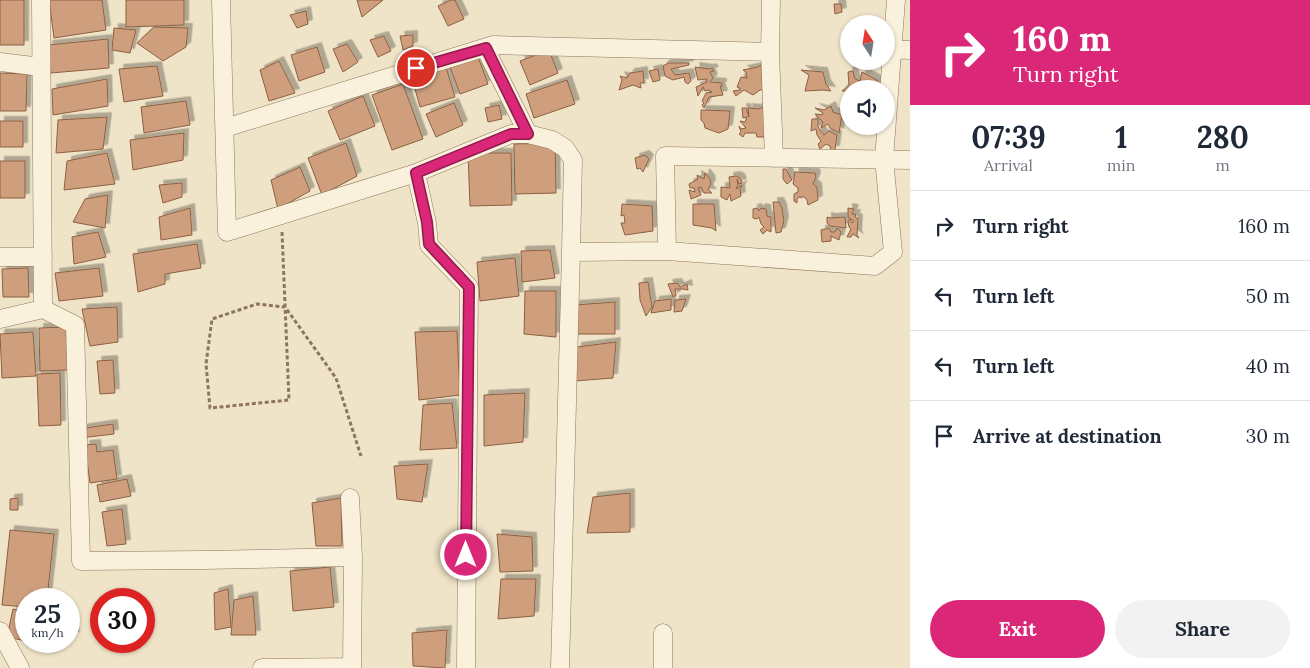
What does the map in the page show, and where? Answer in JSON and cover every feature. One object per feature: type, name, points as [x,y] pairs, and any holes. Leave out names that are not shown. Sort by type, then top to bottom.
[{"type":"street","points":[[41,0],[43,309]]},
{"type":"street","points":[[222,0],[227,232],[416,173],[511,134],[528,134],[552,140],[564,148],[573,160],[560,668]]},
{"type":"street","points":[[771,0],[770,52],[774,158]]},
{"type":"street","points":[[895,15],[896,0]]},
{"type":"street","points":[[225,128],[494,45],[770,52]]},
{"type":"street","points":[[486,48],[528,134]]},
{"type":"street","points":[[895,49],[910,50]]},
{"type":"street","points":[[0,62],[41,66]]},
{"type":"street","points":[[571,252],[667,251],[875,266],[893,252],[884,159],[890,70]]},
{"type":"street","points":[[667,251],[665,156],[910,160]]},
{"type":"street","points":[[416,173],[427,222],[429,244],[469,287],[466,668]]},
{"type":"street","points":[[0,258],[43,257]]},
{"type":"street","points":[[0,319],[43,309],[75,325],[81,561],[353,557]]},
{"type":"street","points":[[262,668],[352,667],[353,557],[350,498]]},
{"type":"street","points":[[0,631],[20,668]]},
{"type":"street","points":[[663,634],[663,668]]},
{"type":"path","points":[[282,216],[285,307],[289,400],[210,408],[206,364],[212,319],[257,304],[285,307],[336,378],[361,456]]},
{"type":"building","points":[[0,0],[24,0],[24,45],[0,45]]},
{"type":"building","points":[[49,0],[102,0],[106,30],[54,38]]},
{"type":"building","points":[[126,0],[184,0],[184,25],[126,27]]},
{"type":"building","points":[[357,0],[383,0],[362,17]]},
{"type":"building","points":[[455,0],[464,19],[448,26],[438,6]]},
{"type":"building","points":[[834,4],[841,4],[842,12],[835,14]]},
{"type":"building","points":[[306,11],[308,24],[297,28],[290,15]]},
{"type":"building","points":[[154,27],[188,28],[186,47],[163,61],[137,43]]},
{"type":"building","points":[[114,28],[136,30],[130,53],[112,50]]},
{"type":"building","points":[[413,35],[413,46],[403,50],[400,36]]},
{"type":"building","points":[[384,36],[391,51],[378,57],[370,40]]},
{"type":"building","points":[[108,39],[109,68],[51,73],[48,45]]},
{"type":"building","points":[[347,44],[358,62],[343,72],[333,49]]},
{"type":"building","points":[[317,47],[325,72],[299,81],[291,55]]},
{"type":"building","points":[[549,50],[558,73],[530,85],[520,61]]},
{"type":"building","points":[[478,57],[488,84],[460,94],[450,67]]},
{"type":"building","points":[[279,61],[295,93],[269,101],[260,70]]},
{"type":"building","points":[[668,63],[689,63],[689,65],[671,69],[675,75],[689,73],[691,81],[688,84],[685,82],[684,77],[673,80],[665,76],[663,66]]},
{"type":"building","points":[[761,65],[763,90],[753,95],[744,90],[736,96],[733,91],[740,90],[737,87],[741,77],[747,78],[746,72],[743,70]]},
{"type":"building","points":[[157,66],[163,96],[124,102],[119,69]]},
{"type":"building","points":[[446,67],[455,97],[420,107],[412,78]]},
{"type":"building","points":[[695,67],[712,68],[714,71],[710,72],[713,78],[710,82],[722,83],[722,86],[720,86],[723,95],[709,97],[704,108],[702,101],[706,93],[712,92],[709,90],[705,91],[703,87],[698,96],[696,87],[707,82],[707,79],[698,80]]},
{"type":"building","points":[[658,69],[660,80],[653,82],[649,71]]},
{"type":"building","points":[[801,70],[823,72],[826,84],[831,91],[805,91],[809,75]]},
{"type":"building","points":[[643,71],[644,83],[640,83],[641,88],[633,85],[619,90],[622,80],[620,76],[627,78],[630,73]]},
{"type":"building","points":[[853,71],[855,79],[858,80],[849,80],[848,72]]},
{"type":"building","points":[[862,72],[877,80],[860,80]]},
{"type":"building","points":[[0,73],[27,74],[26,111],[0,111]]},
{"type":"building","points":[[107,79],[108,106],[53,115],[52,89]]},
{"type":"building","points":[[567,80],[575,104],[534,118],[526,94]]},
{"type":"building","points":[[403,84],[423,139],[392,150],[372,95]]},
{"type":"building","points":[[363,96],[375,126],[340,140],[328,111]]},
{"type":"building","points":[[186,101],[190,125],[144,133],[141,107]]},
{"type":"building","points":[[454,103],[463,125],[436,137],[426,114]]},
{"type":"building","points":[[499,105],[502,119],[488,122],[485,108]]},
{"type":"building","points":[[831,106],[833,112],[840,114],[839,133],[830,128],[828,124],[821,128],[823,122],[815,114],[822,115],[823,113],[815,108],[824,110]]},
{"type":"building","points":[[764,107],[765,137],[757,137],[756,133],[745,133],[743,137],[739,134],[741,132],[739,126],[741,129],[746,128],[740,121],[745,122],[747,117],[743,118],[742,108],[746,108],[749,117],[748,108],[758,109]]},
{"type":"building","points":[[701,110],[730,111],[728,129],[719,133],[705,128],[701,120]]},
{"type":"building","points":[[107,117],[103,149],[56,153],[58,120]]},
{"type":"building","points":[[812,119],[818,119],[818,127],[824,135],[829,131],[837,135],[835,150],[831,150],[830,146],[826,144],[820,149],[818,144],[821,141],[816,129],[811,131]]},
{"type":"building","points":[[0,121],[23,121],[23,147],[0,147]]},
{"type":"building","points":[[184,133],[183,160],[133,170],[130,140]]},
{"type":"building","points":[[346,143],[357,176],[322,195],[308,158]]},
{"type":"building","points":[[555,143],[556,193],[515,194],[514,144]]},
{"type":"building","points":[[107,153],[115,184],[64,190],[67,161]]},
{"type":"building","points":[[468,153],[511,153],[512,205],[470,206]]},
{"type":"building","points":[[645,155],[649,159],[643,172],[640,168],[637,169],[635,158]]},
{"type":"building","points":[[0,161],[25,161],[25,198],[0,198]]},
{"type":"building","points":[[300,167],[310,191],[278,209],[271,180]]},
{"type":"building","points":[[783,169],[786,169],[792,180],[787,184],[783,179]]},
{"type":"building","points":[[795,172],[815,173],[816,177],[813,184],[817,187],[818,200],[808,205],[804,197],[799,197],[797,203],[794,201],[794,194],[798,192],[798,188],[793,184]]},
{"type":"building","points":[[705,173],[710,179],[711,184],[708,189],[712,193],[704,193],[701,187],[698,188],[701,195],[691,199],[689,190],[695,192],[694,188],[690,188],[689,184],[698,179],[697,175],[704,179]]},
{"type":"building","points":[[736,176],[740,178],[742,183],[739,184],[737,179],[738,185],[736,189],[742,185],[740,189],[741,196],[731,201],[730,194],[727,200],[721,197],[721,187],[730,188],[729,177]]},
{"type":"building","points":[[182,183],[182,197],[163,203],[159,185]]},
{"type":"building","points":[[108,195],[105,228],[73,222],[85,199]]},
{"type":"building","points":[[773,202],[779,202],[784,221],[781,232],[776,233]]},
{"type":"building","points":[[622,204],[652,206],[653,231],[625,235],[621,223],[625,223],[624,215],[621,216]]},
{"type":"building","points":[[693,204],[714,204],[716,231],[712,228],[693,225]]},
{"type":"building","points":[[190,208],[192,235],[161,240],[159,217]]},
{"type":"building","points":[[757,208],[759,211],[761,208],[766,209],[767,216],[771,217],[771,232],[767,230],[763,234],[760,230],[764,227],[759,217],[757,219],[753,218],[753,209]]},
{"type":"building","points":[[848,208],[854,209],[852,214],[856,214],[855,217],[858,219],[857,235],[859,238],[853,234],[851,237],[847,237],[851,229],[848,221],[850,219],[852,223],[854,221],[848,217]]},
{"type":"building","points":[[827,217],[845,217],[846,228],[830,226],[827,223]]},
{"type":"building","points":[[829,228],[831,232],[835,232],[837,228],[841,232],[839,240],[831,236],[831,241],[822,242],[821,230]]},
{"type":"building","points":[[98,232],[106,257],[74,264],[72,237]]},
{"type":"building","points":[[197,244],[201,268],[165,274],[165,284],[138,292],[133,254]]},
{"type":"building","points":[[550,250],[555,278],[522,282],[521,251]]},
{"type":"building","points":[[515,258],[519,296],[480,301],[477,262]]},
{"type":"building","points":[[28,268],[29,297],[3,297],[2,269]]},
{"type":"building","points":[[99,268],[103,296],[59,301],[55,273]]},
{"type":"building","points":[[648,282],[652,307],[646,316],[640,300],[639,283]]},
{"type":"building","points":[[677,283],[680,287],[687,284],[688,290],[675,289],[676,295],[673,297],[668,284]]},
{"type":"building","points":[[525,291],[556,291],[556,337],[524,334]]},
{"type":"building","points":[[671,299],[671,310],[651,313],[655,301]]},
{"type":"building","points":[[686,299],[682,311],[674,312],[675,300]]},
{"type":"building","points":[[615,302],[615,334],[573,334],[575,305]]},
{"type":"building","points":[[117,307],[118,342],[90,346],[82,309]]},
{"type":"building","points":[[66,327],[68,370],[40,371],[39,328]]},
{"type":"building","points":[[457,331],[460,395],[419,400],[415,332]]},
{"type":"building","points":[[33,332],[36,376],[2,378],[0,334]]},
{"type":"building","points":[[616,342],[613,378],[575,381],[577,347]]},
{"type":"building","points":[[113,360],[115,393],[100,394],[97,361]]},
{"type":"building","points":[[60,373],[61,425],[39,426],[37,374]]},
{"type":"building","points":[[525,393],[523,442],[484,446],[484,395]]},
{"type":"building","points":[[452,403],[457,448],[420,450],[423,405]]},
{"type":"building","points":[[113,424],[114,434],[80,438],[79,429]]},
{"type":"building","points":[[96,444],[97,452],[113,450],[117,479],[90,483],[85,445]]},
{"type":"building","points":[[428,464],[422,502],[397,499],[394,466]]},
{"type":"building","points":[[127,479],[131,496],[100,502],[97,485]]},
{"type":"building","points":[[630,493],[630,532],[587,533],[593,497]]},
{"type":"building","points":[[18,498],[18,510],[10,510],[10,499]]},
{"type":"building","points":[[341,498],[342,546],[316,546],[312,503]]},
{"type":"building","points":[[122,509],[126,544],[107,546],[102,512]]},
{"type":"building","points":[[10,530],[54,534],[48,588],[15,588],[15,606],[2,605]]},
{"type":"building","points":[[497,534],[532,537],[533,571],[500,572]]},
{"type":"building","points":[[330,567],[334,607],[293,611],[290,571]]},
{"type":"building","points":[[501,579],[536,579],[534,616],[498,619]]},
{"type":"building","points":[[228,589],[231,627],[215,630],[214,593]]},
{"type":"building","points":[[253,596],[256,635],[231,635],[234,600]]},
{"type":"building","points":[[13,609],[15,609],[15,639],[7,637]]},
{"type":"building","points":[[447,630],[445,668],[413,666],[412,633]]},
{"type":"route","points":[[416,68],[486,48],[528,134],[511,134],[416,173],[427,222],[429,244],[469,287],[466,555]]}]
